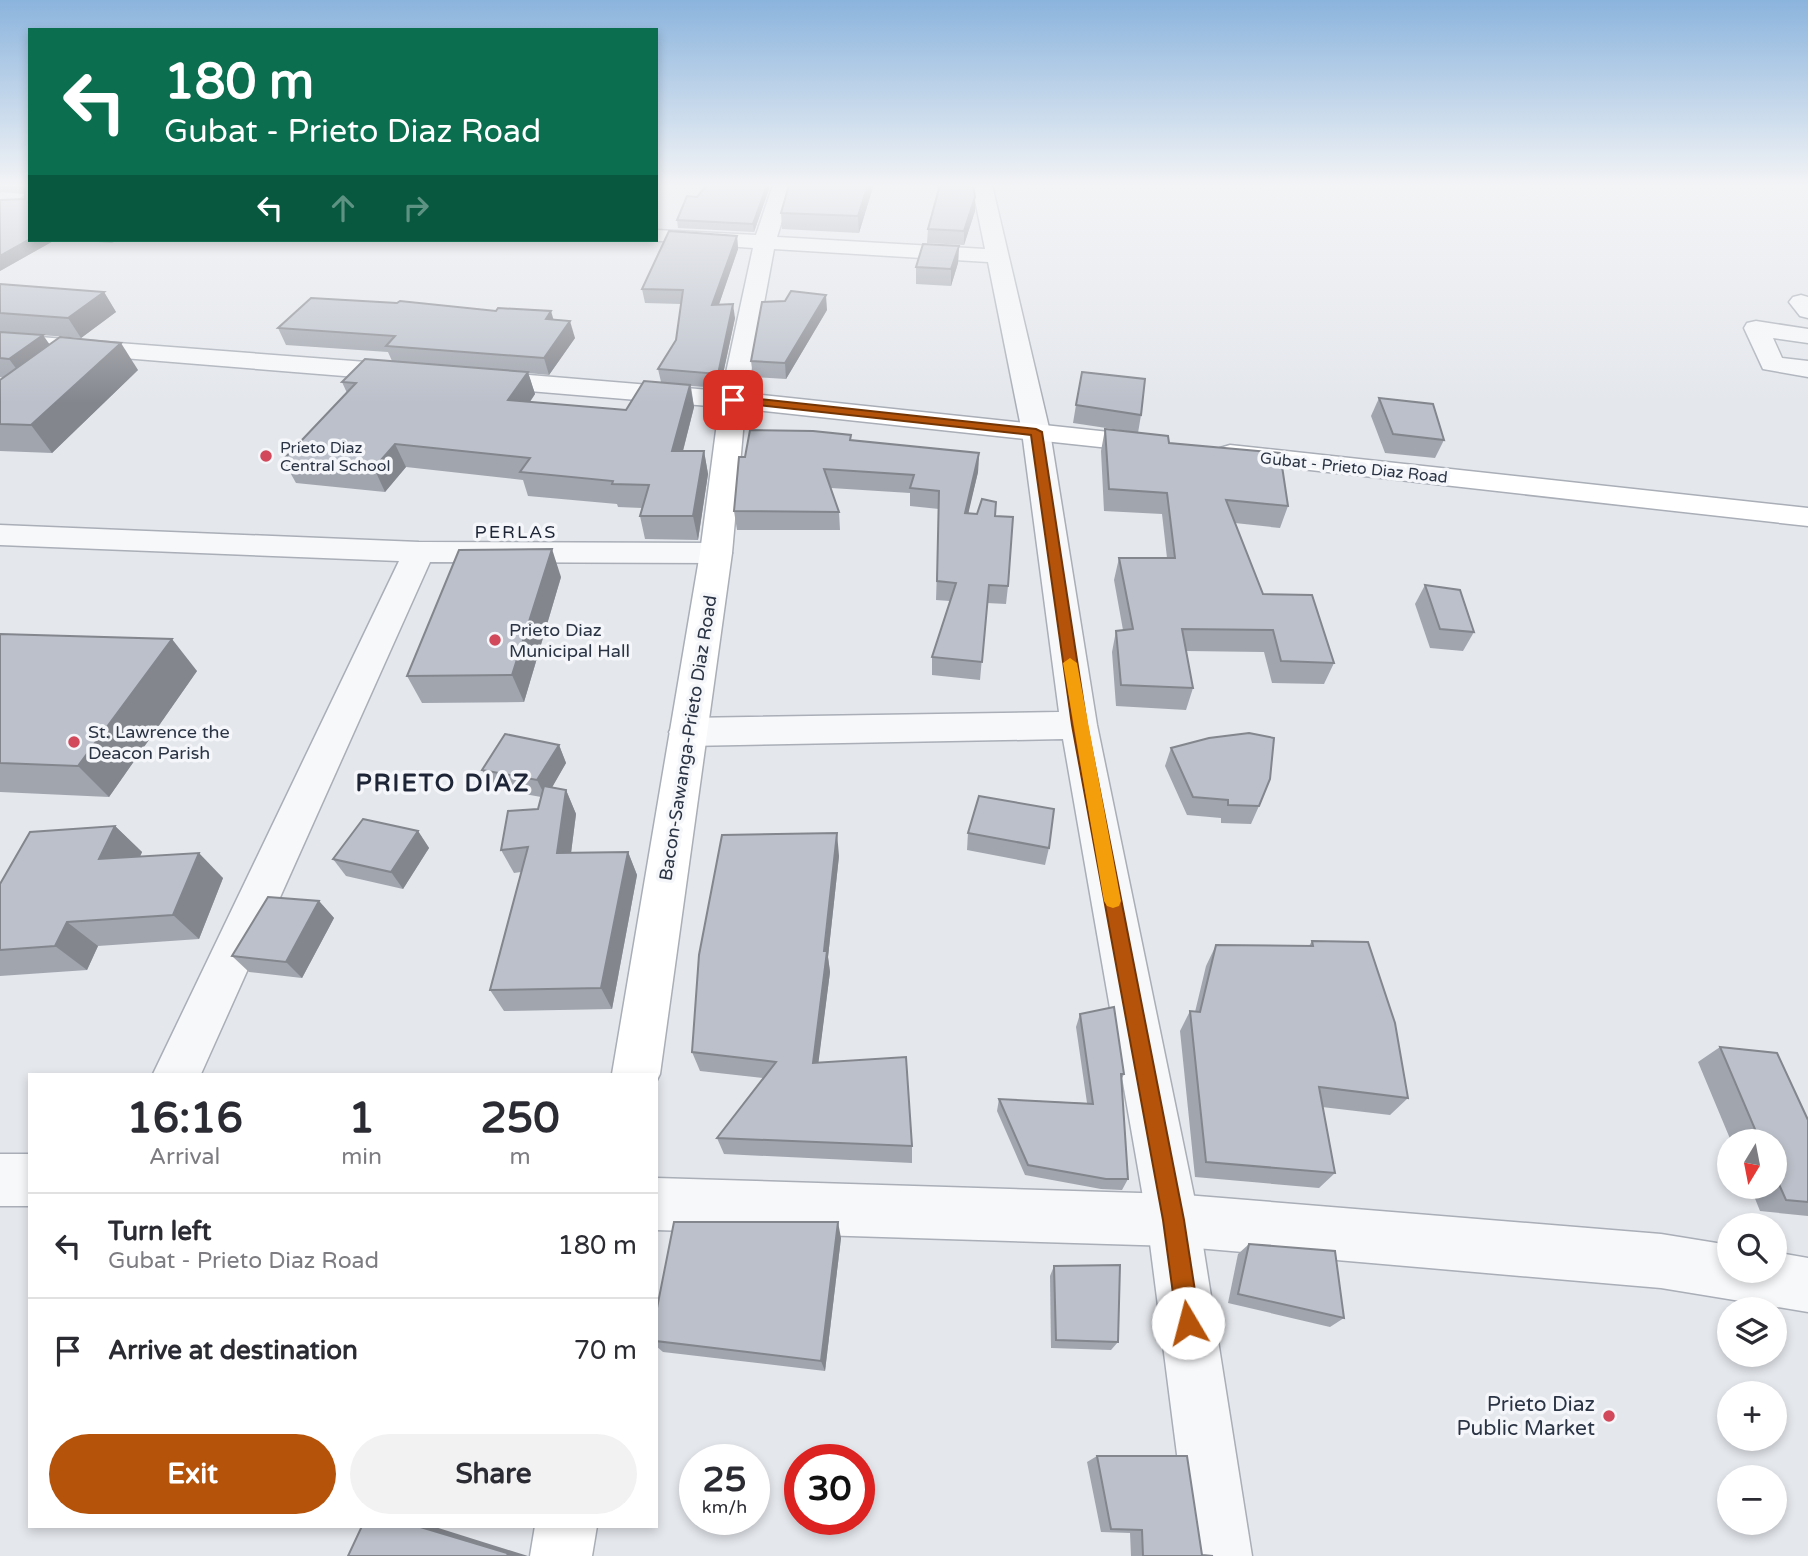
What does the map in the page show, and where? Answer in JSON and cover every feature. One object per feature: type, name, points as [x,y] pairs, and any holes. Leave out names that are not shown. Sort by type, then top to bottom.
[{"type":"main road","name":"Gubat - Prieto Diaz Road","points":[[733,400],[1808,517]]},
{"type":"main road","name":"Bacon-Sawanga-Prieto Diaz Road","points":[[636,1073],[716,553],[733,400]]},
{"type":"main road","points":[[561,1556],[566,1528]]},
{"type":"street","points":[[458,377],[733,400],[762,258]]},
{"type":"street","points":[[996,258],[1036,432],[1079,725],[1173,1220],[1222,1556]]},
{"type":"street","points":[[1808,336],[1756,328],[1772,364],[1808,369]]},
{"type":"street","points":[[0,341],[430,375]]},
{"type":"street","points":[[0,535],[419,552],[716,553]]},
{"type":"street","points":[[177,1073],[419,552]]},
{"type":"street","points":[[688,732],[1079,725]]},
{"type":"street","points":[[0,1180],[28,1180]]},
{"type":"street","points":[[658,1203],[1173,1220],[1661,1261],[1808,1285]]},
{"type":"building","points":[[657,258],[729,258],[712,305],[733,304],[718,374],[658,369],[676,340],[683,290],[642,289]]},
{"type":"building","points":[[919,258],[955,258],[951,269],[916,267]]},
{"type":"building","points":[[0,284],[104,292],[68,318],[0,313]]},
{"type":"building","points":[[791,291],[826,295],[785,363],[751,361],[762,302],[785,301]]},
{"type":"building","points":[[311,298],[400,301],[496,311],[498,308],[551,311],[546,319],[570,321],[544,358],[386,346],[395,336],[278,328]]},
{"type":"building","points":[[0,332],[43,335],[9,359],[0,358]]},
{"type":"building","points":[[60,337],[121,343],[31,425],[0,424],[0,380]]},
{"type":"building","points":[[365,359],[528,372],[508,400],[626,410],[644,381],[690,385],[672,451],[704,451],[693,516],[640,516],[649,485],[612,484],[613,481],[520,472],[530,458],[395,444],[374,468],[283,460],[356,383],[342,382]]},
{"type":"building","points":[[1082,372],[1145,379],[1141,415],[1076,405]]},
{"type":"building","points":[[1379,398],[1433,404],[1444,440],[1393,434]]},
{"type":"building","points":[[1105,429],[1168,436],[1169,443],[1280,453],[1288,506],[1226,500],[1263,594],[1312,595],[1334,663],[1281,661],[1273,630],[1182,629],[1193,688],[1121,685],[1116,631],[1133,629],[1119,558],[1175,558],[1167,493],[1109,489]]},
{"type":"building","points":[[750,430],[813,431],[851,435],[850,440],[979,453],[965,513],[977,514],[982,499],[996,502],[995,516],[1013,517],[1008,586],[989,585],[982,662],[932,657],[956,583],[937,581],[939,491],[910,488],[914,475],[824,469],[839,512],[734,511],[739,457],[745,457]]},
{"type":"building","points":[[552,549],[512,675],[407,676],[459,550]]},
{"type":"building","points":[[1425,585],[1460,590],[1474,632],[1440,629]]},
{"type":"building","points":[[0,634],[172,639],[78,766],[0,763]]},
{"type":"building","points":[[1249,733],[1274,738],[1270,779],[1259,806],[1228,805],[1228,800],[1193,797],[1171,748],[1209,738]]},
{"type":"building","points":[[505,734],[559,745],[537,780],[482,770]]},
{"type":"building","points":[[544,786],[566,790],[557,853],[628,852],[601,988],[490,990],[528,847],[501,850],[508,811],[538,809]]},
{"type":"building","points":[[979,796],[1054,809],[1049,848],[968,833]]},
{"type":"building","points":[[363,819],[418,831],[391,872],[333,859]]},
{"type":"building","points":[[115,826],[99,859],[199,853],[173,915],[67,922],[55,946],[0,950],[0,884],[30,832]]},
{"type":"building","points":[[837,833],[824,951],[827,951],[813,1063],[906,1057],[912,1146],[717,1138],[776,1062],[692,1052],[699,955],[722,835]]},
{"type":"building","points":[[268,897],[319,901],[286,962],[232,956]]},
{"type":"building","points":[[1312,941],[1368,942],[1395,1023],[1408,1098],[1319,1087],[1335,1173],[1206,1162],[1190,1011],[1200,1012],[1216,945],[1313,946]]},
{"type":"building","points":[[1114,1007],[1124,1074],[1121,1074],[1128,1179],[1106,1179],[1028,1165],[999,1099],[1093,1104],[1080,1014]]},
{"type":"building","points":[[1720,1047],[1777,1053],[1808,1120],[1808,1202],[1786,1199],[1787,1129],[1755,1129]]},
{"type":"building","points":[[674,1222],[838,1222],[821,1361],[658,1341],[658,1303]]},
{"type":"building","points":[[1249,1244],[1335,1251],[1344,1318],[1238,1294]]},
{"type":"building","points":[[1120,1265],[1118,1342],[1056,1340],[1054,1266]]},
{"type":"building","points":[[1097,1456],[1187,1456],[1202,1555],[1213,1556],[1143,1556],[1142,1530],[1111,1529]]},
{"type":"building","points":[[361,1528],[424,1528],[507,1553],[508,1556],[348,1556]]},
{"type":"slow traffic","points":[[1070,663],[1079,725],[1113,901]]},
{"type":"place","name":"Prieto Diaz Central School","points":[[266,456]]},
{"type":"place","name":"Prieto Diaz Municipal Hall","points":[[495,640]]},
{"type":"place","name":"St. Lawrence the Deacon Parish","points":[[74,742]]},
{"type":"place","name":"Prieto Diaz Public Market","points":[[1609,1416]]},
{"type":"district","name":"PERLAS","points":[[516,532]]},
{"type":"district","name":"PRIETO DIAZ","points":[[443,783]]},
{"type":"route","points":[[733,400],[1036,432],[1079,725],[1173,1220],[1188,1323]]}]
